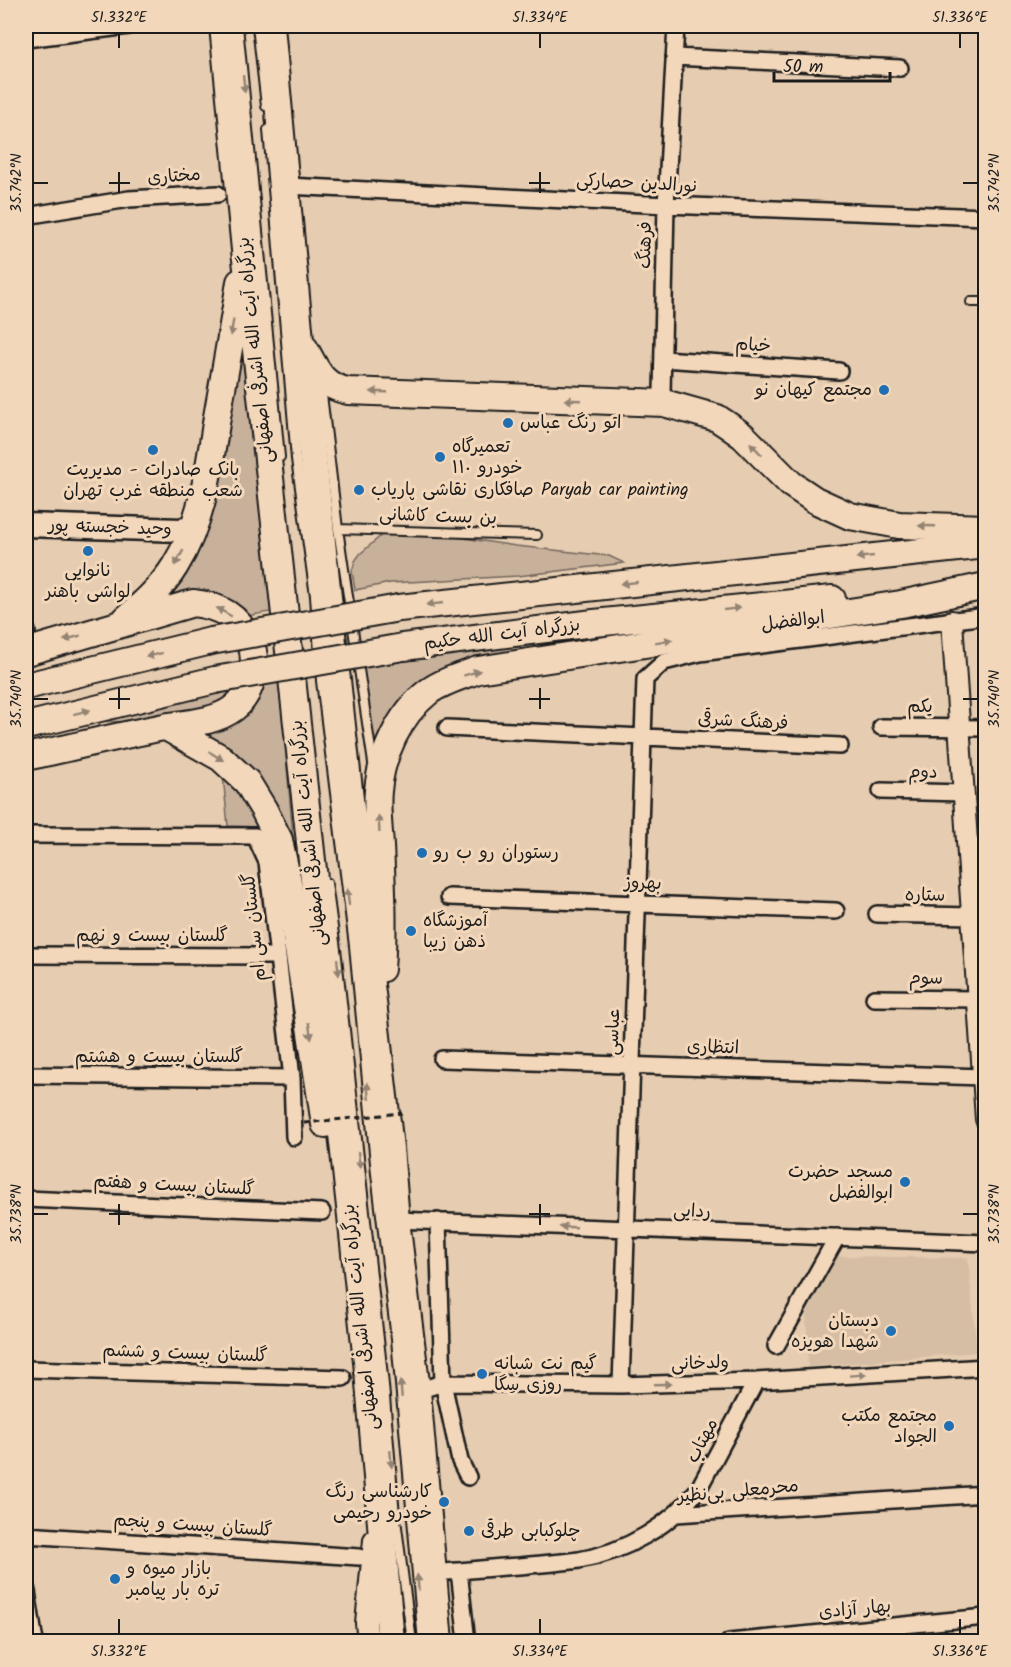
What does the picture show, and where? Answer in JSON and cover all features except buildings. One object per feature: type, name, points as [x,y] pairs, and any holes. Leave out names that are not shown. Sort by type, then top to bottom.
[{"type":"highway","points":[[272,26],[300,340],[396,1220],[417,1390],[439,1641]]},
{"type":"highway","name":"بزرگراه آیت الله اشرفی اصفهانی","points":[[223,29],[245,250],[368,1371],[391,1641]]},
{"type":"highway","points":[[119,625],[158,591],[181,556],[194,525],[210,461],[245,250]]},
{"type":"highway","points":[[300,340],[320,375],[335,388],[348,391],[664,403],[717,418],[743,436],[791,484],[815,500],[850,516],[899,525],[986,528]]},
{"type":"highway","name":"بزرگراه آیت الله حکیم","points":[[26,686],[211,641],[399,608],[986,545]]},
{"type":"highway","points":[[376,1030],[383,944],[378,791],[385,757],[401,722],[413,706],[430,691],[478,670],[901,604],[986,585]]},
{"type":"highway","name":"بزرگراه آیت الله حکیم","points":[[26,726],[214,680],[403,647],[594,623],[986,585]]},
{"type":"highway","points":[[26,638],[119,625],[193,603],[210,605],[228,612],[241,624],[254,654],[254,667],[246,693],[235,708],[220,716],[26,757]]},
{"type":"highway","points":[[166,727],[221,758],[236,771],[247,782],[279,840],[287,877],[321,1109],[351,1222]]},
{"type":"main road","name":"وحید خجسته پور","points":[[26,525],[181,530],[194,525]]},
{"type":"street","points":[[26,39],[129,26]]},
{"type":"street","name":"فرهنگ","points":[[662,393],[666,205],[675,26]]},
{"type":"street","points":[[674,57],[900,68]]},
{"type":"street","name":"نورالدین حصارکی","points":[[287,186],[666,205],[986,217]]},
{"type":"street","name":"مختاری","points":[[26,216],[129,200],[219,194]]},
{"type":"street","name":"خیام","points":[[663,358],[839,371]]},
{"type":"street","name":"ابوالفضل","points":[[645,680],[664,662],[700,653],[986,616]]},
{"type":"street","points":[[952,621],[964,793],[976,847],[972,916],[981,969],[978,999],[985,1106]]},
{"type":"street","name":"عباسی","points":[[621,1385],[645,680]]},
{"type":"street","name":"یکم","points":[[881,727],[986,728]]},
{"type":"street","name":"فرهنگ شرقی","points":[[447,728],[840,746]]},
{"type":"street","name":"دوم","points":[[881,791],[964,793]]},
{"type":"street","name":"گلستان سی ام","points":[[26,835],[255,836],[267,862],[292,1078],[294,1137]]},
{"type":"street","name":"بهروز","points":[[449,897],[836,911]]},
{"type":"street","name":"ستاره","points":[[877,914],[972,916]]},
{"type":"street","name":"گلستان بیست و نهم","points":[[26,955],[278,956]]},
{"type":"street","name":"سوم","points":[[874,998],[978,999]]},
{"type":"street","name":"انتظاری","points":[[442,1059],[983,1077]]},
{"type":"street","name":"گلستان بیست و هشتم","points":[[26,1075],[292,1078]]},
{"type":"street","name":"گلستان بیست و هفتم","points":[[26,1199],[322,1212]]},
{"type":"street","name":"ردایی","points":[[396,1220],[986,1243]]},
{"type":"street","points":[[438,1221],[443,1383],[460,1461],[468,1477]]},
{"type":"street","points":[[776,1346],[837,1237]]},
{"type":"street","name":"ولدخانی","points":[[417,1390],[443,1383],[621,1385],[756,1382],[986,1367]]},
{"type":"street","name":"گلستان بیست و ششم","points":[[26,1369],[343,1378]]},
{"type":"street","name":"مهتاب","points":[[676,1514],[688,1503],[708,1474],[756,1382]]},
{"type":"street","points":[[365,1635],[378,1488]]},
{"type":"street","name":"محرمعلی بی‌نظیر","points":[[432,1573],[579,1560],[626,1545],[648,1534],[676,1514],[986,1494]]},
{"type":"street","name":"گلستان بیست و پنجم","points":[[26,1535],[359,1557]]},
{"type":"street","points":[[459,1572],[467,1641]]},
{"type":"street","points":[[26,1585],[35,1641]]},
{"type":"street","name":"بهار آزادی","points":[[729,1641],[986,1617]]},
{"type":"lane","points":[[257,26],[266,110]]},
{"type":"lane","points":[[223,29],[282,472]]},
{"type":"lane","points":[[267,121],[295,447],[315,596],[321,681],[354,946],[376,1174],[396,1340],[423,1641]]},
{"type":"lane","points":[[970,302],[986,302]]},
{"type":"lane","points":[[320,375],[338,530],[378,791]]},
{"type":"lane","name":"بن بست کاشانی","points":[[338,530],[537,535]]},
{"type":"lane","points":[[296,612],[298,635]]},
{"type":"lane","points":[[301,659],[303,671]]},
{"type":"lane","points":[[325,869],[337,957],[382,1363],[394,1504],[412,1641]]},
{"type":"path","points":[[304,1123],[402,1113]]},
{"type":"shaded area","points":[[241,311],[251,439],[276,611],[246,616],[233,604],[203,591],[161,597],[183,567]]},
{"type":"shaded area","points":[[410,530],[516,546],[609,556],[624,563],[518,576],[390,583],[355,590],[352,571],[360,554],[384,533]]},
{"type":"shaded area","points":[[818,610],[464,669],[376,759],[363,666]]},
{"type":"shaded area","points":[[280,683],[294,849],[284,831],[185,730],[259,684]]},
{"type":"shaded area","points":[[242,686],[222,708],[135,722],[84,721]]},
{"type":"shaded area","points":[[222,766],[267,827],[228,826]]},
{"type":"shaded area","name":"دبستان شهدا هویزه","points":[[837,1256],[968,1258],[977,1352],[808,1367],[806,1310]]},
{"type":"place","name":"مجتمع کیهان نو","points":[[884,390]]},
{"type":"place","name":"اتو رنگ عباس","points":[[508,423]]},
{"type":"place","name":"بانک صادرات - مدیریت شعب منطقه غرب تهران","points":[[153,450]]},
{"type":"place","name":"تعمیرگاه خودرو ۱۱۰","points":[[440,457]]},
{"type":"place","name":"صافکاری نقاشی پاریاب Paryab car painting","points":[[359,490]]},
{"type":"place","name":"نانوایی لواشی باهنر","points":[[88,551]]},
{"type":"place","name":"رستوران رو ب رو","points":[[422,853]]},
{"type":"place","name":"آموزشگاه ذهن زیبا","points":[[411,931]]},
{"type":"place","name":"مسجد حضرت ابوالفضل","points":[[905,1182]]},
{"type":"place","name":"دبستان شهدا هویزه","points":[[891,1331]]},
{"type":"place","name":"گیم نت شبانه روزی سِگا","points":[[482,1374]]},
{"type":"place","name":"مجتمع مکتب الجواد","points":[[949,1426]]},
{"type":"place","name":"کارشناسی رنگ خودرو رحیمی","points":[[444,1502]]},
{"type":"place","name":"چلوکبابی طرقی","points":[[469,1531]]},
{"type":"place","name":"بازار میوه و تره بار پیامبر","points":[[115,1579]]}]
